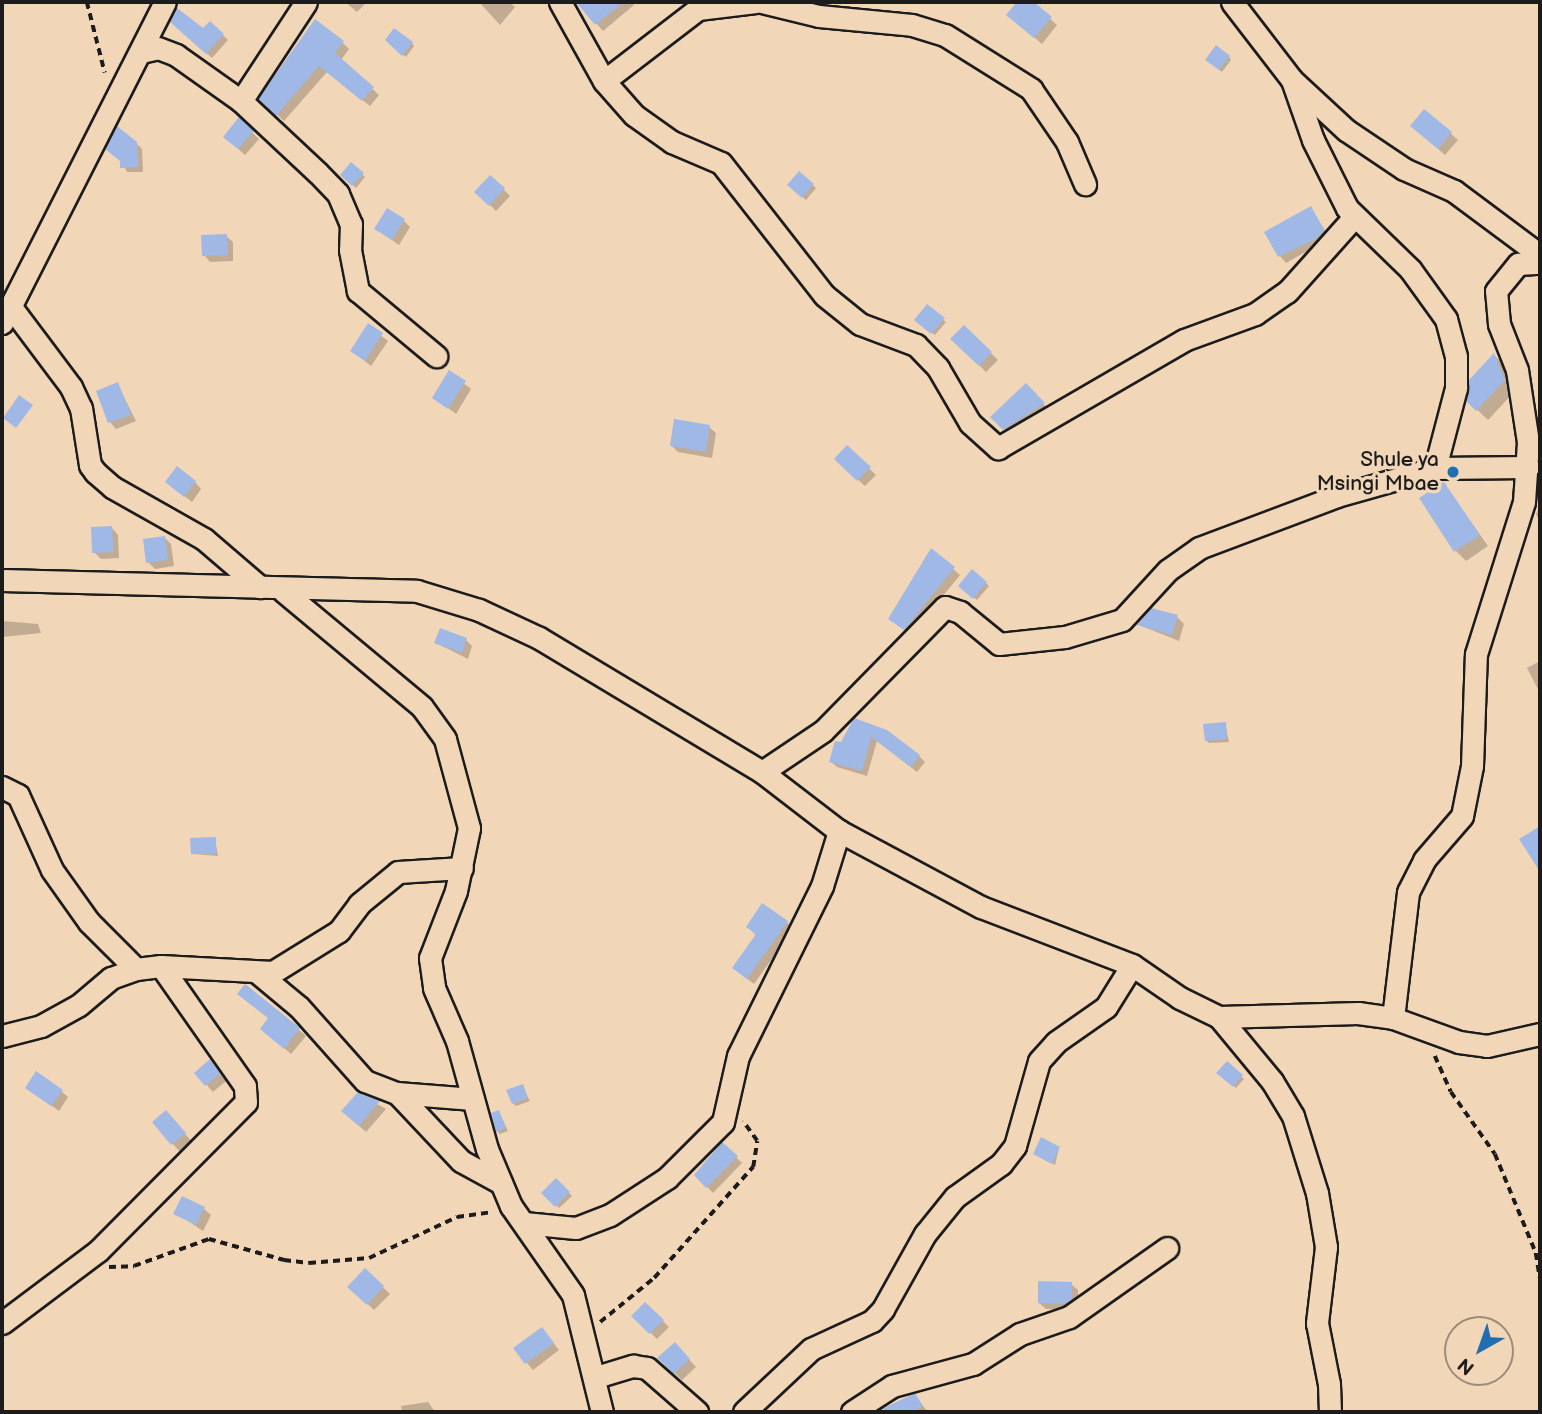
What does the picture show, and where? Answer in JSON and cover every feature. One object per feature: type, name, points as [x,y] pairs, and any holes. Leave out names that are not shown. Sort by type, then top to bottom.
[{"type":"street","points":[[165,2],[6,315],[71,387],[81,408],[90,465],[95,472],[112,487],[204,539],[260,587]]},
{"type":"street","points":[[241,100],[306,2]]},
{"type":"street","points":[[560,2],[604,80],[656,133],[720,163],[824,295],[860,324],[916,345],[938,368],[970,423],[998,448],[1184,340],[1255,314],[1287,292],[1354,217]]},
{"type":"street","points":[[604,80],[698,9],[756,2]]},
{"type":"street","points":[[762,2],[819,16],[912,25],[945,34],[1031,89],[1067,142],[1084,184]]},
{"type":"street","points":[[1232,2],[1292,80],[1346,130],[1404,169],[1433,179],[1474,203],[1540,254]]},
{"type":"street","points":[[141,52],[158,48],[176,55],[241,100],[338,194],[351,224],[352,274],[366,301],[436,356]]},
{"type":"street","points":[[1292,80],[1313,140],[1354,217],[1410,269],[1446,319],[1456,356],[1456,388],[1435,468]]},
{"type":"street","points":[[1392,1018],[1408,892],[1424,860],[1462,816],[1472,766],[1476,654],[1520,520],[1528,467],[1517,370],[1499,324],[1496,291],[1518,264],[1540,263]]},
{"type":"street","points":[[762,772],[822,731],[945,607],[960,612],[999,643],[1072,635],[1122,620],[1168,570],[1199,548],[1367,485],[1435,468],[1528,467]]},
{"type":"street","points":[[2,580],[260,587],[283,591],[416,591],[480,610],[590,666],[762,772],[839,831],[981,908],[1132,965],[1180,998],[1219,1017],[1272,1081],[1293,1116],[1317,1193],[1326,1247],[1317,1323],[1329,1384],[1330,1412]]},
{"type":"street","points":[[283,591],[412,698],[445,738],[469,828],[462,869],[430,958],[434,988],[457,1041],[501,1183],[518,1214],[573,1295],[596,1377],[602,1412]]},
{"type":"street","points":[[2,787],[18,795],[51,870],[89,922],[136,970]]},
{"type":"street","points":[[518,1214],[576,1228],[610,1214],[698,1151],[723,1122],[738,1056],[822,886],[839,831]]},
{"type":"street","points":[[2,1036],[41,1026],[79,1005],[111,978],[136,970],[160,966],[258,973],[284,968],[330,938],[359,904],[398,872],[462,869]]},
{"type":"street","points":[[744,1412],[811,1349],[872,1321],[883,1309],[925,1234],[955,1197],[1001,1164],[1015,1146],[1039,1061],[1056,1042],[1106,1007],[1132,965]]},
{"type":"street","points":[[2,1323],[124,1226],[246,1102],[245,1086],[160,966]]},
{"type":"street","points":[[258,973],[299,1007],[365,1081],[397,1093],[473,1099]]},
{"type":"street","points":[[1219,1017],[1358,1013],[1392,1018],[1488,1046],[1540,1034]]},
{"type":"street","points":[[397,1093],[461,1161],[501,1183]]},
{"type":"street","points":[[852,1412],[892,1386],[973,1364],[1020,1334],[1069,1317],[1167,1248]]},
{"type":"street","points":[[596,1377],[633,1366],[647,1368],[697,1412]]},
{"type":"path","points":[[87,2],[114,105]]},
{"type":"path","points":[[1427,1030],[1451,1092],[1495,1154],[1536,1253],[1540,1278]]},
{"type":"path","points":[[584,1334],[654,1278],[753,1167],[757,1141],[729,1104]]},
{"type":"path","points":[[75,1265],[134,1266],[209,1239],[284,1260],[309,1263],[369,1258],[457,1217],[518,1214]]},
{"type":"building","points":[[576,2],[624,2],[595,25]]},
{"type":"building","points":[[1017,2],[1034,2],[1052,17],[1034,38],[1006,15]]},
{"type":"building","points":[[177,8],[203,28],[210,21],[224,34],[206,54],[170,22]]},
{"type":"building","points":[[315,19],[344,41],[335,53],[374,87],[362,101],[319,66],[276,116],[258,99]]},
{"type":"building","points":[[394,28],[413,42],[402,56],[385,40]]},
{"type":"building","points":[[1216,45],[1230,56],[1219,70],[1205,60]]},
{"type":"building","points":[[1424,109],[1452,132],[1438,149],[1410,126]]},
{"type":"building","points":[[239,117],[254,131],[238,149],[223,137]]},
{"type":"building","points":[[117,126],[137,142],[138,167],[120,168],[120,161],[105,149]]},
{"type":"building","points":[[351,162],[364,173],[352,186],[340,175]]},
{"type":"building","points":[[799,171],[814,184],[802,198],[787,185]]},
{"type":"building","points":[[490,175],[505,188],[489,206],[474,192]]},
{"type":"building","points":[[1311,206],[1324,230],[1316,239],[1278,257],[1264,232]]},
{"type":"building","points":[[387,208],[405,219],[392,240],[374,229]]},
{"type":"building","points":[[227,234],[228,255],[202,256],[201,235]]},
{"type":"building","points":[[927,304],[945,318],[931,334],[914,320]]},
{"type":"building","points":[[368,323],[383,333],[365,361],[350,351]]},
{"type":"building","points":[[964,325],[992,352],[979,366],[950,339]]},
{"type":"building","points":[[1494,353],[1505,380],[1476,411],[1466,401],[1469,380]]},
{"type":"building","points":[[449,370],[466,381],[448,409],[432,398]]},
{"type":"building","points":[[118,382],[131,415],[108,423],[96,391]]},
{"type":"building","points":[[1026,383],[1045,403],[1003,430],[990,417]]},
{"type":"building","points":[[19,395],[33,405],[16,428],[3,418]]},
{"type":"building","points":[[674,419],[710,425],[706,452],[670,446]]},
{"type":"building","points":[[847,445],[871,467],[857,481],[834,459]]},
{"type":"building","points":[[177,466],[196,481],[184,497],[165,482]]},
{"type":"building","points":[[1444,482],[1480,535],[1454,552],[1419,498]]},
{"type":"building","points":[[112,526],[114,552],[92,553],[91,527]]},
{"type":"building","points":[[165,536],[168,560],[146,563],[143,539]]},
{"type":"building","points":[[931,548],[955,567],[904,630],[888,619]]},
{"type":"building","points":[[972,569],[987,582],[973,599],[958,586]]},
{"type":"building","points":[[1151,608],[1178,615],[1172,635],[1137,625]]},
{"type":"building","points":[[440,628],[467,638],[462,653],[434,643]]},
{"type":"building","points":[[854,718],[887,730],[920,755],[911,767],[871,737],[862,771],[829,762],[835,741],[841,742]]},
{"type":"building","points":[[1226,722],[1227,739],[1205,741],[1203,724]]},
{"type":"building","points":[[1540,826],[1540,872],[1519,839]]},
{"type":"building","points":[[216,837],[216,854],[191,854],[190,838]]},
{"type":"building","points":[[762,903],[788,921],[747,979],[732,968],[756,934],[746,927]]},
{"type":"building","points":[[245,984],[300,1028],[284,1049],[260,1029],[268,1018],[237,994]]},
{"type":"building","points":[[210,1059],[220,1074],[205,1086],[194,1073]]},
{"type":"building","points":[[1227,1061],[1243,1075],[1233,1087],[1216,1073]]},
{"type":"building","points":[[36,1071],[63,1090],[51,1106],[25,1088]]},
{"type":"building","points":[[523,1084],[528,1098],[512,1104],[506,1090]]},
{"type":"building","points":[[358,1092],[380,1101],[359,1126],[341,1111]]},
{"type":"building","points":[[166,1110],[186,1133],[171,1145],[152,1122]]},
{"type":"building","points":[[499,1110],[506,1128],[496,1132],[491,1113]]},
{"type":"building","points":[[1041,1137],[1060,1147],[1052,1164],[1033,1154]]},
{"type":"building","points":[[722,1142],[738,1156],[706,1188],[694,1175]]},
{"type":"building","points":[[556,1178],[570,1192],[555,1207],[541,1193]]},
{"type":"building","points":[[182,1196],[205,1207],[196,1225],[173,1214]]},
{"type":"building","points":[[365,1268],[384,1286],[367,1305],[347,1287]]},
{"type":"building","points":[[1038,1281],[1072,1282],[1072,1299],[1065,1304],[1038,1303]]},
{"type":"building","points":[[645,1302],[664,1320],[649,1334],[631,1316]]},
{"type":"building","points":[[542,1327],[554,1343],[525,1364],[513,1348]]},
{"type":"building","points":[[675,1342],[690,1359],[674,1374],[657,1358]]},
{"type":"building","points":[[915,1393],[923,1406],[912,1412],[876,1412]]},
{"type":"place","name":"Shule ya Msingi Mbae","points":[[1453,472]]}]
